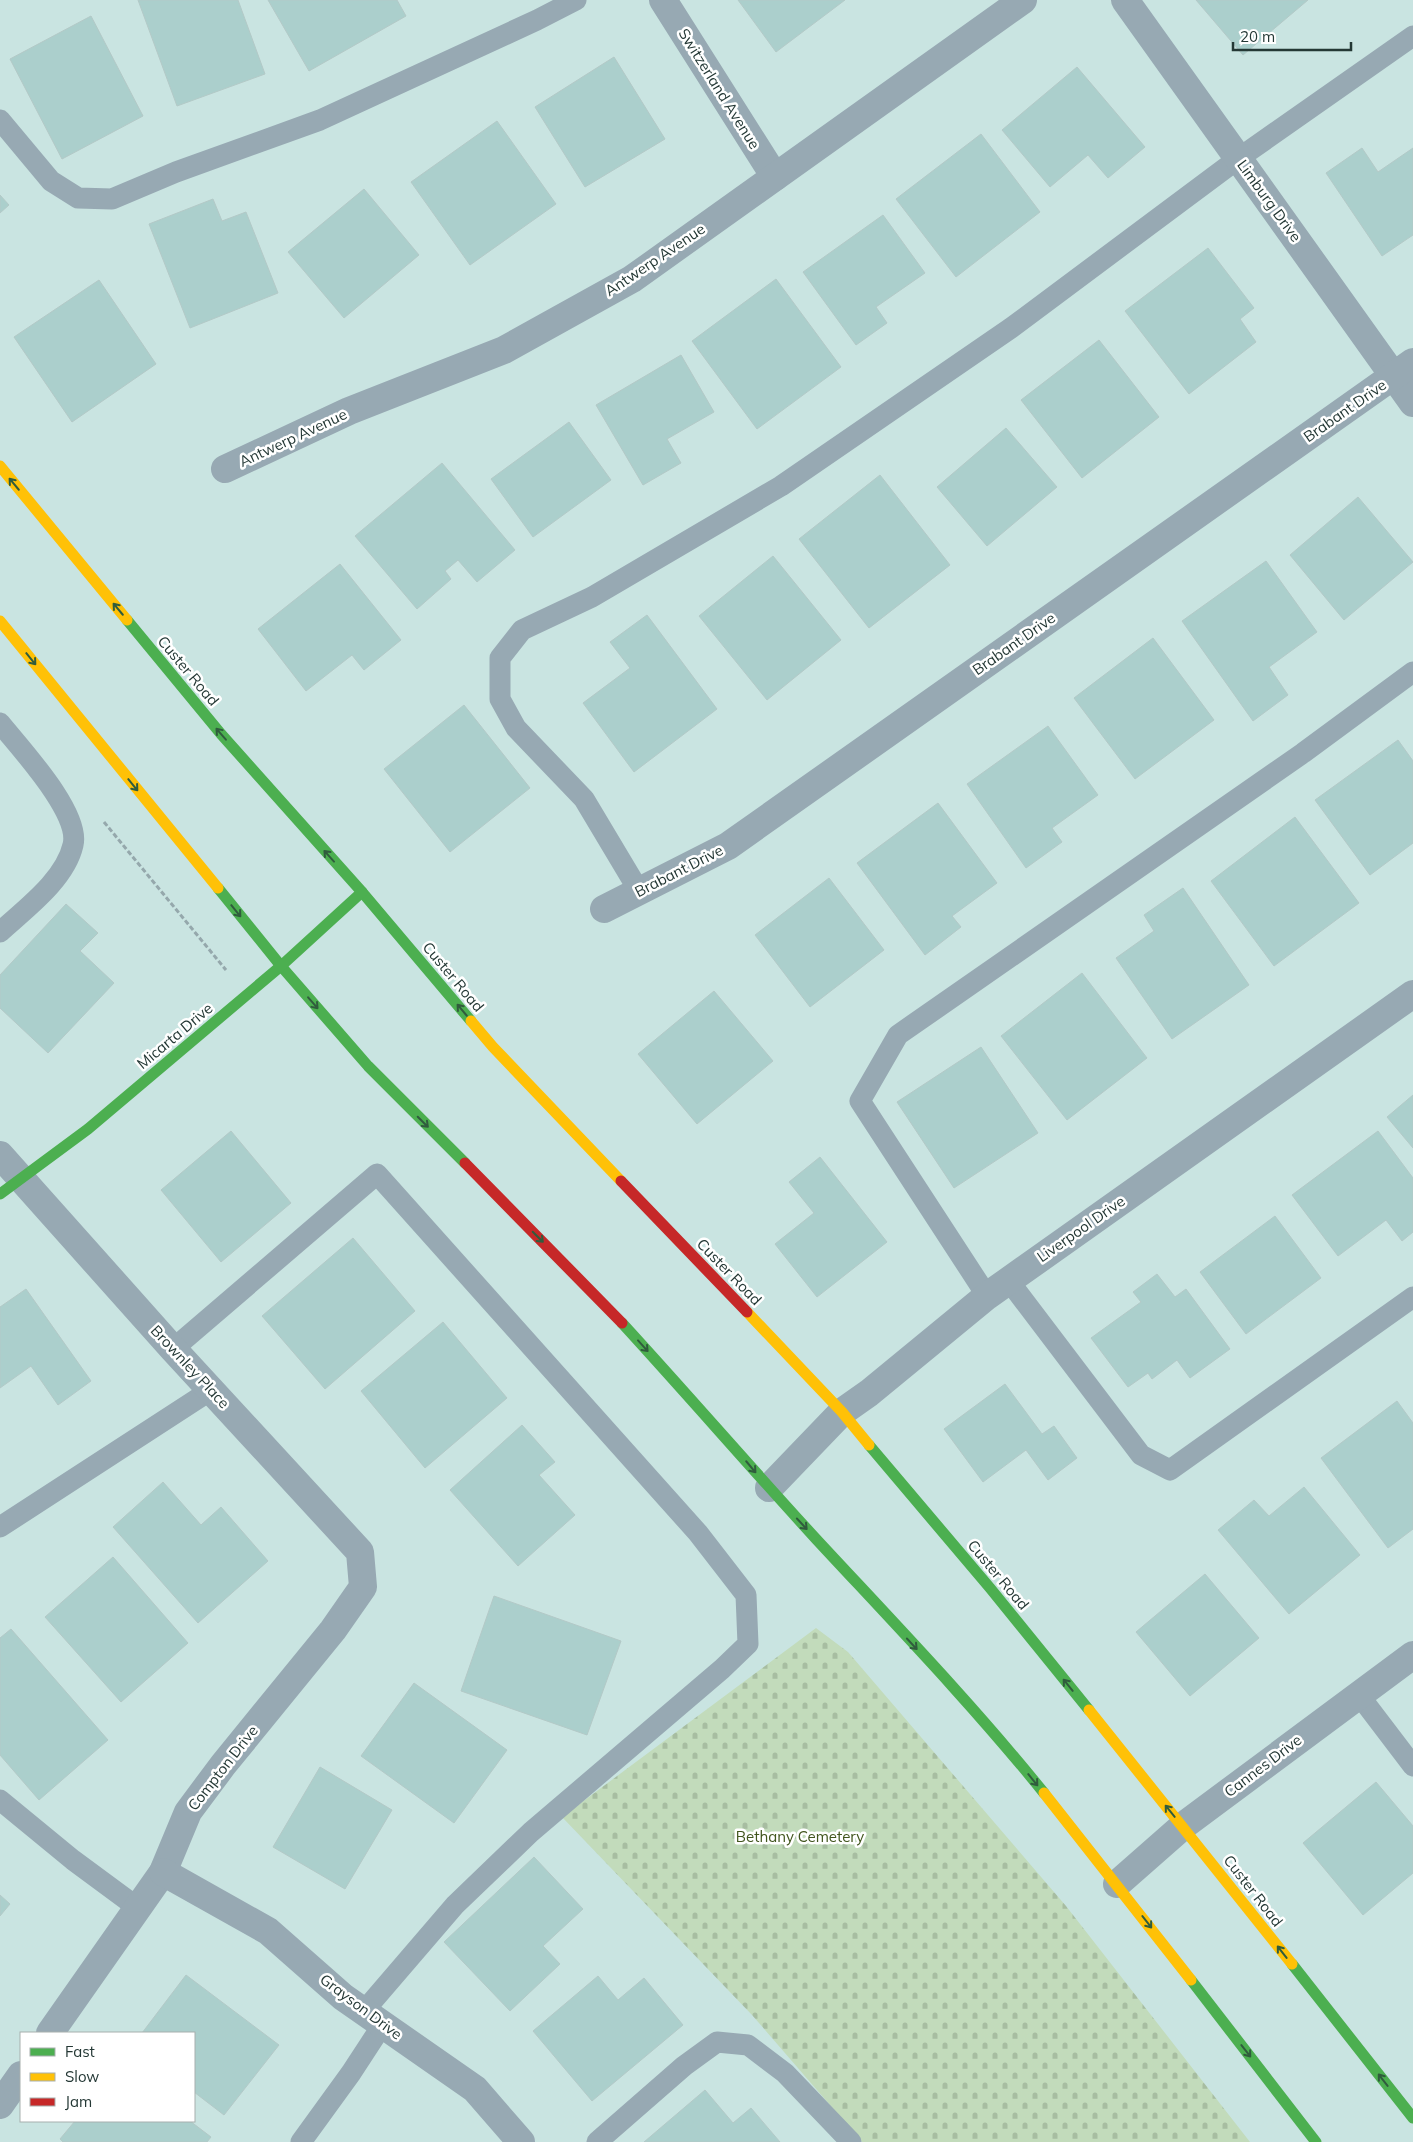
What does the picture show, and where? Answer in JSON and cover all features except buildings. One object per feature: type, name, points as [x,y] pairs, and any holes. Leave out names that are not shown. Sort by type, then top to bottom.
[{"type":"main road","name":"Custer Road","points":[[0,466],[221,734],[362,892],[493,1047],[842,1412],[990,1588],[1183,1826],[1413,2118]]},
{"type":"main road","points":[[0,621],[281,966],[368,1066],[611,1310],[718,1428],[769,1488],[1003,1742],[1117,1884],[1316,2142]]},
{"type":"main road","name":"Micarta Drive","points":[[11,1187],[88,1129],[281,966],[362,892]]},
{"type":"street","name":"Switzerland Avenue","points":[[663,0],[775,178]]},
{"type":"street","name":"Antwerp Avenue","points":[[225,469],[349,411],[504,350],[632,279],[1022,0]]},
{"type":"street","name":"Limburg Drive","points":[[1125,0],[1239,158],[1404,369],[1413,403]]},
{"type":"street","name":"Brabant Drive","points":[[604,909],[728,846],[1404,369]]},
{"type":"street","name":"Liverpool Drive","points":[[769,1488],[842,1412],[869,1393],[987,1296],[1413,994]]},
{"type":"street","name":"Brownley Place","points":[[0,1155],[11,1187],[173,1349],[360,1552],[363,1587]]},
{"type":"street","name":"Compton Drive","points":[[51,2032],[163,1872],[188,1812],[223,1765],[333,1630],[363,1587]]},
{"type":"street","name":"Cannes Drive","points":[[1117,1884],[1183,1826],[1413,1655]]},
{"type":"street","name":"Grayson Drive","points":[[163,1872],[268,1930],[343,1997],[476,2088],[521,2142]]},
{"type":"street","points":[[0,2105],[20,2076]]},
{"type":"lane","points":[[0,120],[51,181],[78,198],[112,199],[176,172],[320,120],[537,20],[576,0]]},
{"type":"lane","points":[[638,891],[584,799],[516,728],[500,698],[500,658],[522,630],[592,597],[781,486],[1011,328],[1239,158],[1413,36]]},
{"type":"lane","points":[[987,1296],[860,1101],[898,1035],[1303,753],[1413,672]]},
{"type":"lane","points":[[0,723],[54,789],[71,825],[74,844],[60,873],[42,895],[0,932]]},
{"type":"lane","points":[[173,1349],[377,1174],[698,1533],[746,1595],[748,1644],[722,1669],[524,1838],[455,1905],[373,2018],[351,2073],[301,2142]]},
{"type":"lane","points":[[1009,1281],[1141,1454],[1170,1470],[1413,1297]]},
{"type":"lane","points":[[0,1526],[210,1390]]},
{"type":"lane","points":[[1359,1695],[1413,1766]]},
{"type":"lane","points":[[0,1800],[72,1860],[138,1908]]},
{"type":"lane","points":[[596,2142],[684,2066],[717,2042],[748,2045],[785,2073],[851,2142]]},
{"type":"path","points":[[100,817],[247,995]]},
{"type":"green space","name":"Bethany Cemetery","points":[[816,1628],[848,1652],[1066,1906],[1250,2142],[862,2142],[752,2015],[562,1817]]},
{"type":"traffic: fast","points":[[127,620],[221,734],[362,892],[471,1021]]},
{"type":"traffic: fast","points":[[218,888],[281,966],[368,1066],[465,1163]]},
{"type":"traffic: fast","points":[[0,1194],[88,1129],[281,966],[362,892]]},
{"type":"traffic: fast","points":[[622,1323],[792,1513],[961,1696],[1044,1793]]},
{"type":"traffic: fast","points":[[869,1445],[990,1588],[1089,1710]]},
{"type":"traffic: fast","points":[[1292,1964],[1413,2118]]},
{"type":"traffic: fast","points":[[1191,1980],[1316,2142]]},
{"type":"traffic: slow","points":[[0,466],[127,620]]},
{"type":"traffic: slow","points":[[0,621],[218,888]]},
{"type":"traffic: slow","points":[[471,1021],[493,1047],[621,1181]]},
{"type":"traffic: slow","points":[[747,1312],[842,1412],[869,1445]]},
{"type":"traffic: slow","points":[[1089,1710],[1292,1964]]},
{"type":"traffic: slow","points":[[1044,1793],[1191,1980]]},
{"type":"traffic: jam","points":[[465,1163],[622,1323]]},
{"type":"traffic: jam","points":[[621,1181],[747,1312]]}]
